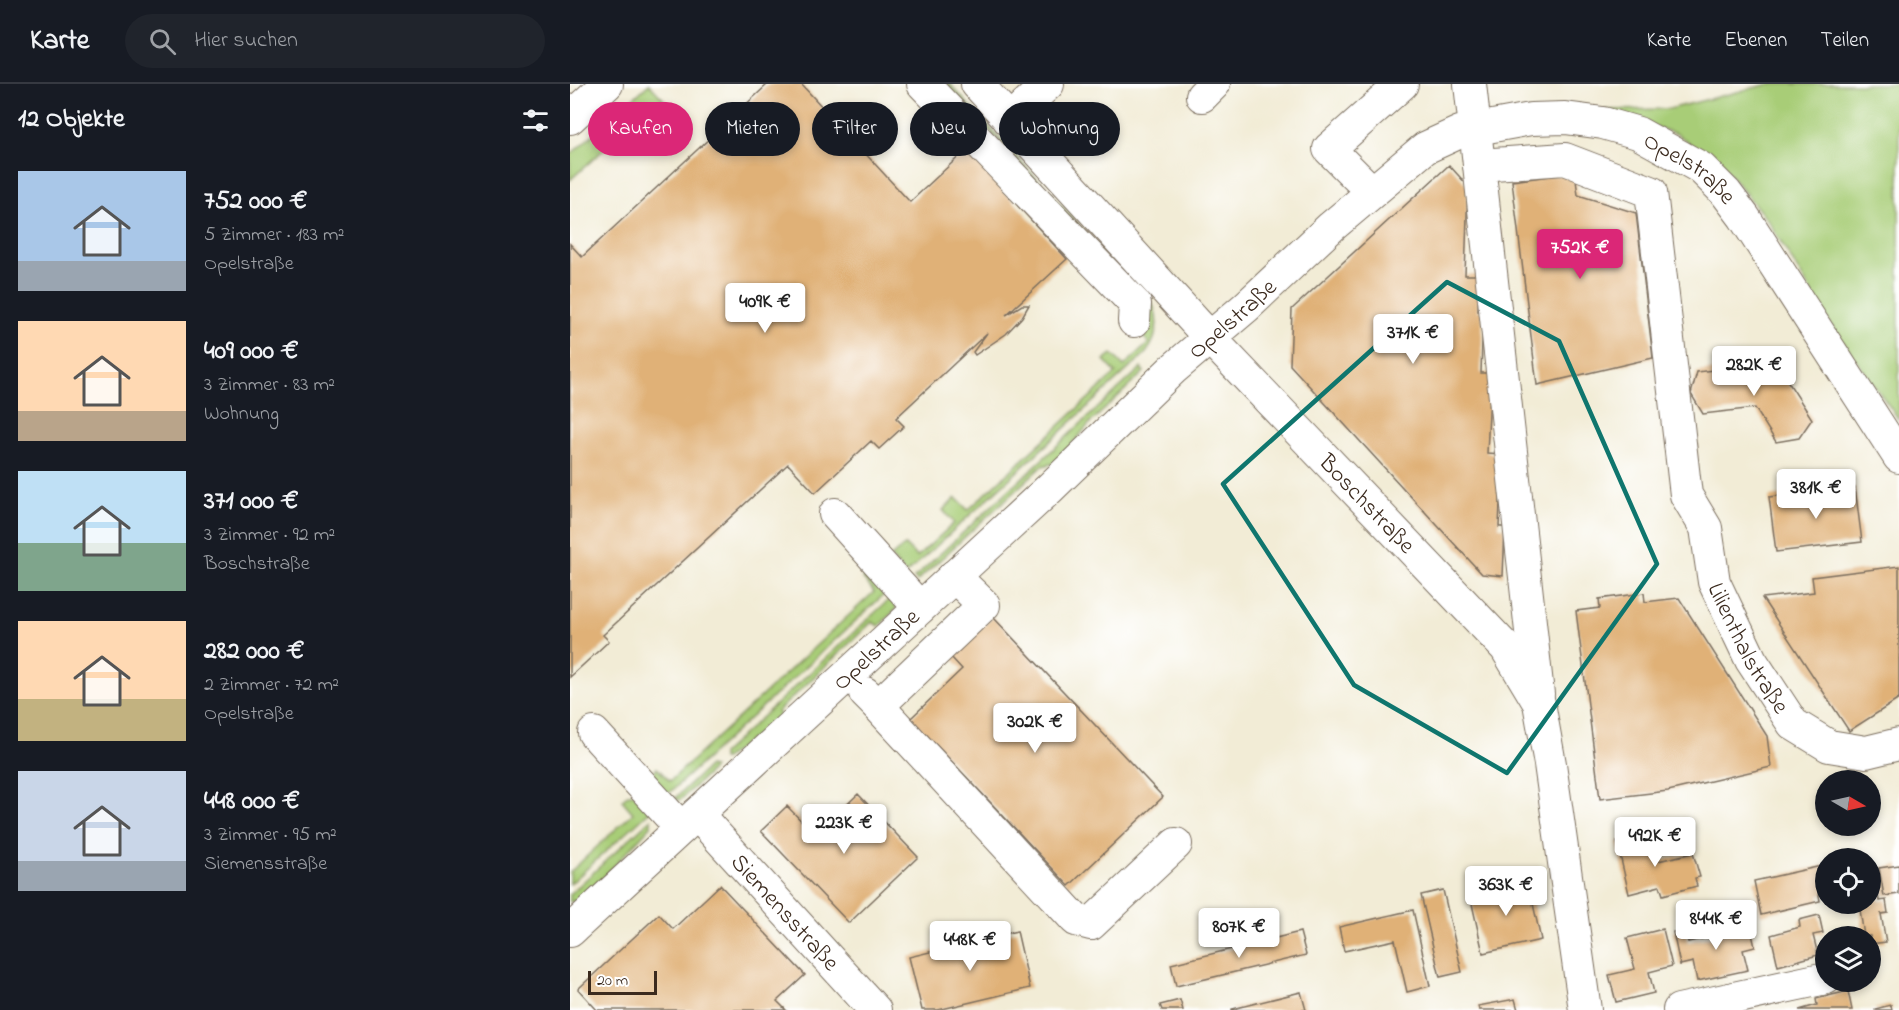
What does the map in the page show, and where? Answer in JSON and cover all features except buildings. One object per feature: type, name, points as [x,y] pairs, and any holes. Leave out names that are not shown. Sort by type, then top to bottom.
[{"type":"street","points":[[570,118],[607,84]]},
{"type":"street","points":[[923,84],[1135,304],[1134,321]]},
{"type":"street","name":"Boschstraße","points":[[977,84],[999,109]]},
{"type":"street","points":[[1028,102],[1048,84]]},
{"type":"street","points":[[1372,192],[1329,149],[1402,84]]},
{"type":"street","points":[[1470,84],[1539,703]]},
{"type":"street","name":"Opelstraße","points":[[570,931],[1210,338],[1372,192],[1425,148],[1460,132],[1531,119],[1565,118],[1603,123],[1638,133],[1701,168],[1726,193],[1744,217],[1899,458]]},
{"type":"street","name":"Boschstraße","points":[[1042,156],[1210,338],[1506,648],[1539,703],[1550,764],[1584,1010]]},
{"type":"street","name":"Lilienthalstraße","points":[[1479,165],[1565,159],[1651,192],[1686,495],[1706,528],[1714,582],[1751,660],[1793,723],[1829,746],[1866,752],[1899,744]]},
{"type":"street","points":[[835,514],[920,608]]},
{"type":"street","points":[[879,706],[984,605],[954,576]]},
{"type":"street","points":[[847,675],[879,706],[1076,920],[1091,924],[1176,844]]},
{"type":"street","name":"Siemensstraße","points":[[594,733],[689,821],[875,1010]]},
{"type":"street","points":[[1679,1010],[1815,980]]},
{"type":"highlighted area","points":[[1447,282],[1559,341],[1657,564],[1507,773],[1354,685],[1223,484]]},
{"type":"green space","points":[[649,84],[666,102],[629,102]]},
{"type":"green space","points":[[946,84],[950,84],[967,102],[963,102]]},
{"type":"green space","points":[[1769,84],[1899,84],[1899,420],[1833,328],[1768,221],[1728,172],[1677,134],[1605,110],[1669,109]]},
{"type":"green space","points":[[987,124],[999,137],[999,141],[987,128]]},
{"type":"green space","points":[[588,139],[588,156],[597,156],[570,180],[570,155]]},
{"type":"green space","points":[[1013,156],[1016,156],[1153,305],[1157,324],[1155,336],[1146,353],[906,574],[891,557],[905,545],[917,557],[954,523],[943,510],[956,498],[968,510],[1116,373],[1104,360],[1112,354],[1124,366],[1149,343],[1137,330],[1144,298]]},
{"type":"green space","points":[[1141,368],[1144,372],[1091,422],[1056,463],[1042,466],[917,581],[914,578]]},
{"type":"green space","points":[[872,570],[890,589],[666,796],[651,776],[657,768],[670,781],[874,592],[863,578]]},
{"type":"green space","points":[[895,594],[896,609],[879,626],[872,622],[777,712],[781,717],[722,759],[722,754]]},
{"type":"green space","points":[[709,766],[714,768],[680,800],[674,799]]},
{"type":"green space","points":[[628,794],[635,794],[651,810],[570,884],[570,872],[633,813],[622,800]]},
{"type":"green space","points":[[651,819],[651,826],[582,901],[570,902],[570,894]]}]
